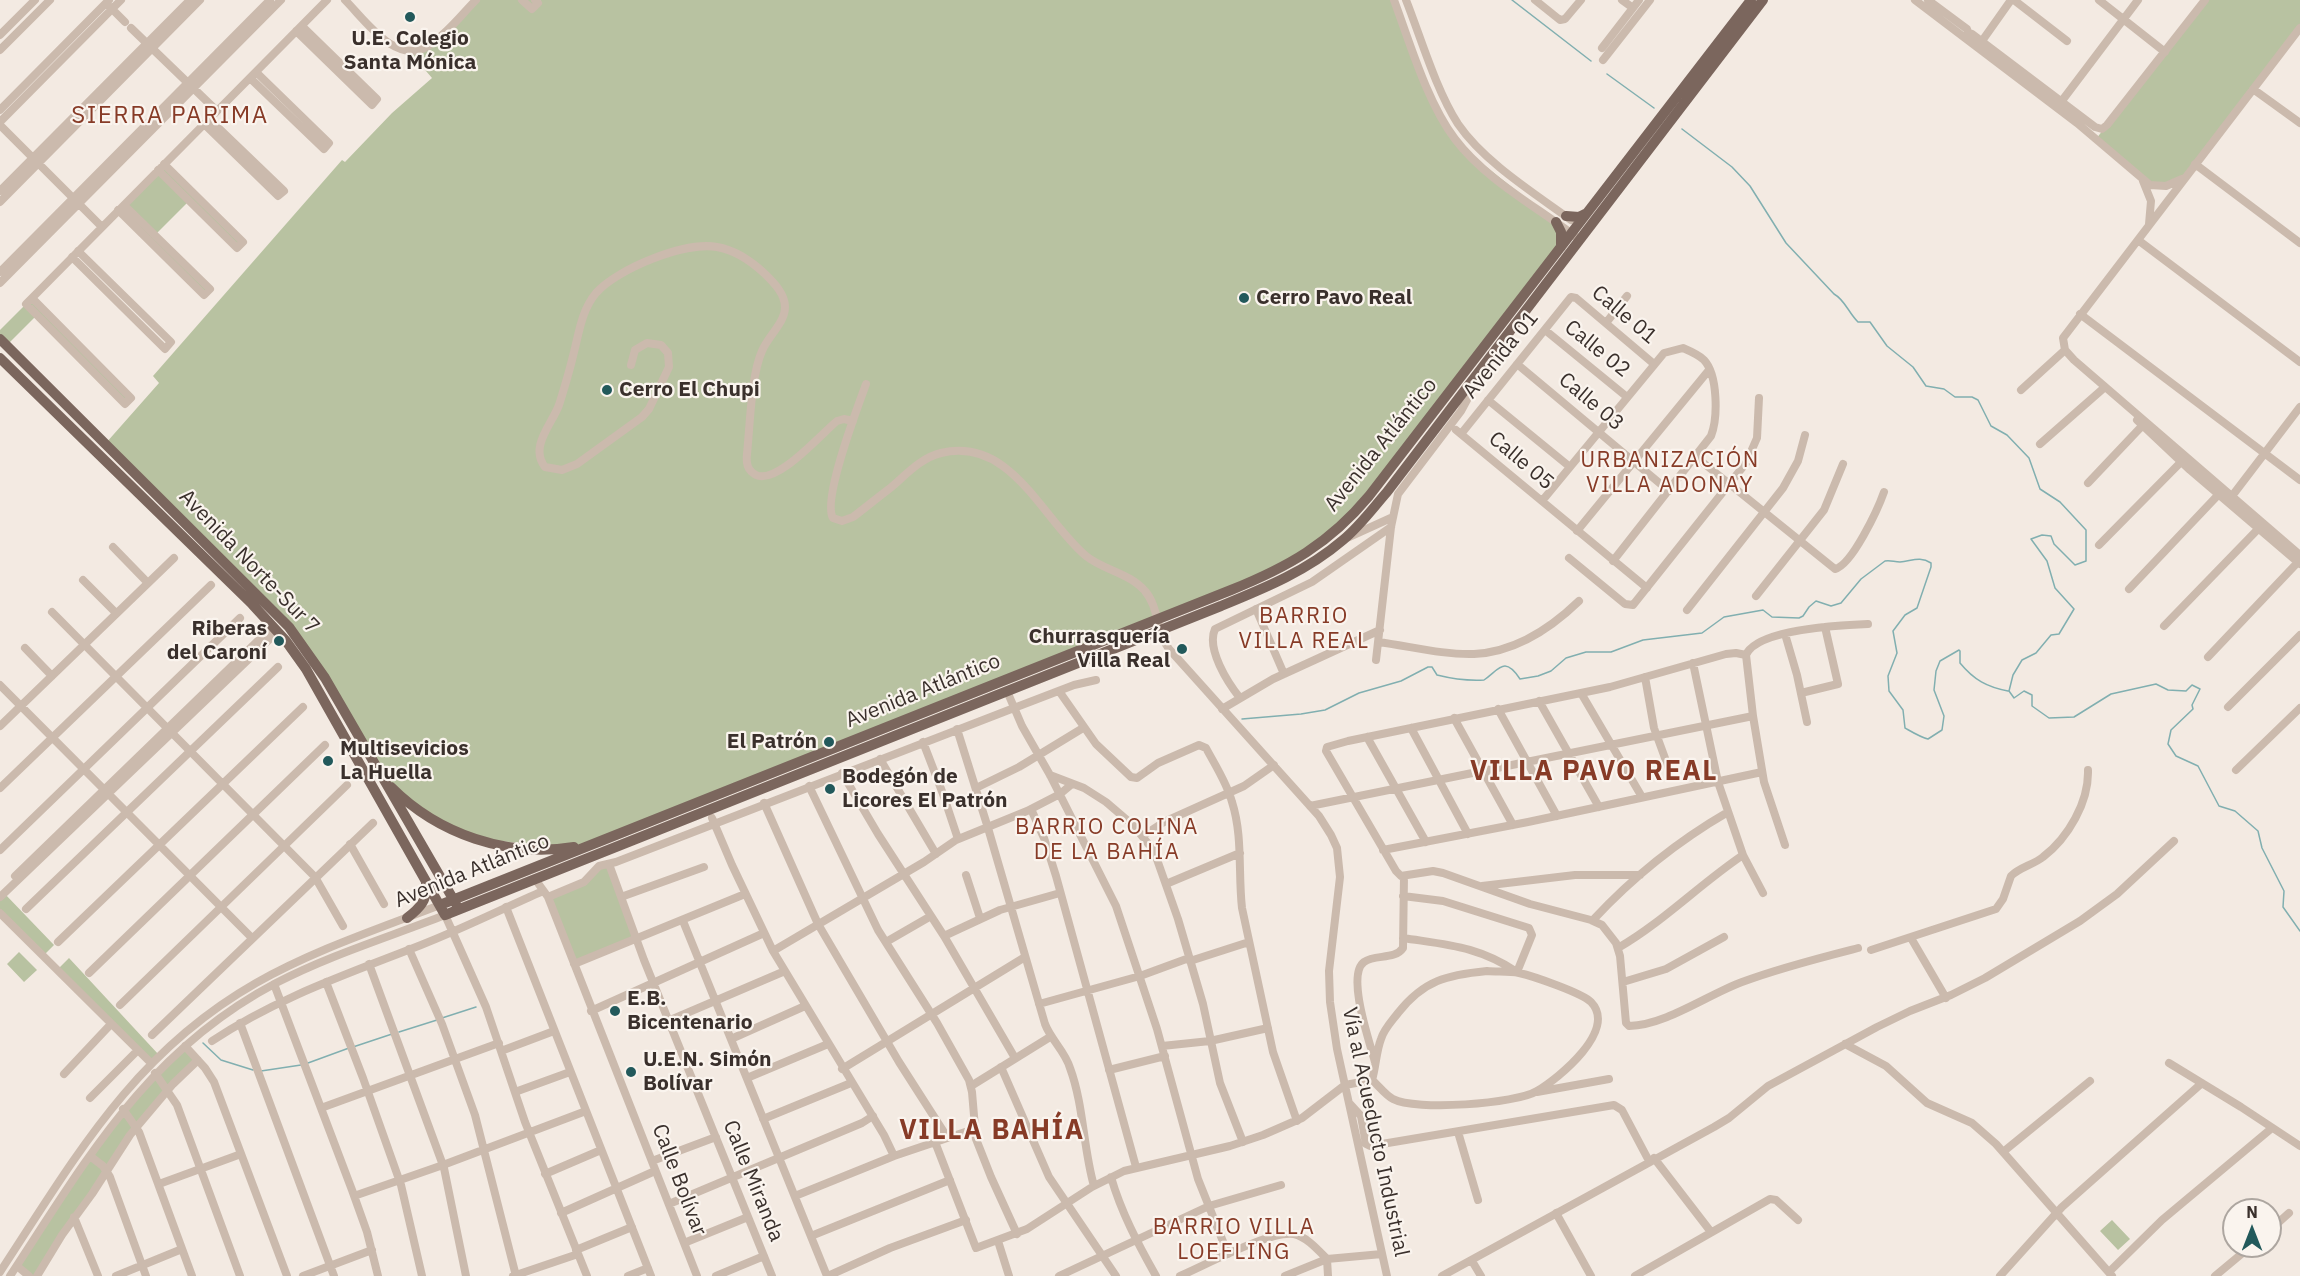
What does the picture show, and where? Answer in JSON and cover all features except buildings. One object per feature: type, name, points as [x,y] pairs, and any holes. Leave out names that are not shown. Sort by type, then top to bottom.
[{"type":"main road","name":"Avenida Atlántico","points":[[442,910],[458,910],[1007,691],[1158,625],[1299,559],[1342,527],[1369,496],[1561,247],[1579,232],[1587,213],[1751,0]]},
{"type":"main road","name":"Avenida Atlántico","points":[[442,910],[453,900],[597,842],[1158,625],[1282,580],[1307,567],[1343,540],[1368,515],[1470,383],[1579,232],[1764,0]]},
{"type":"main road","points":[[1561,247],[1561,219],[1579,217],[1587,213]]},
{"type":"main road","name":"Avenida Norte-Sur 7","points":[[0,339],[289,627],[325,678],[458,910]]},
{"type":"main road","name":"Avenida Norte-Sur 7","points":[[0,358],[276,629],[306,669],[442,910]]},
{"type":"main road","points":[[381,777],[419,812],[455,832],[488,843],[519,849],[552,850],[597,842]]},
{"type":"main road","points":[[407,918],[423,903],[427,892],[426,880]]},
{"type":"street","points":[[0,35],[35,0]]},
{"type":"street","points":[[0,50],[50,0]]},
{"type":"street","points":[[102,227],[0,124],[51,64],[109,4],[121,0]]},
{"type":"street","points":[[150,46],[190,0]]},
{"type":"street","points":[[0,202],[36,161],[94,102],[200,0]]},
{"type":"street","points":[[0,272],[136,141],[249,26],[270,0]]},
{"type":"street","points":[[249,26],[281,0]]},
{"type":"street","points":[[29,301],[327,0]]},
{"type":"street","points":[[345,0],[389,43],[399,50],[409,51],[420,50],[430,45],[476,0]]},
{"type":"street","points":[[522,0],[532,9],[538,3],[535,0]]},
{"type":"street","points":[[1394,0],[1434,104],[1454,138],[1490,173],[1579,232]]},
{"type":"street","points":[[1407,0],[1445,100],[1460,126],[1486,154],[1561,219]]},
{"type":"street","points":[[1534,0],[1563,20],[1581,0]]},
{"type":"street","points":[[1622,0],[1633,8]]},
{"type":"street","points":[[1602,48],[1639,0]]},
{"type":"street","points":[[1603,60],[1650,0]]},
{"type":"street","points":[[1915,0],[1930,5],[1967,29],[1972,39],[2111,150],[2150,185],[2172,184],[2187,175]]},
{"type":"street","points":[[1982,41],[2012,0],[2067,41]]},
{"type":"street","points":[[2099,0],[2165,52]]},
{"type":"street","points":[[2061,102],[2138,0]]},
{"type":"street","points":[[1972,39],[1982,41],[2095,128],[2104,128],[2205,0]]},
{"type":"street","points":[[109,4],[217,111]]},
{"type":"street","points":[[2021,390],[2064,348],[2064,334],[2300,28]]},
{"type":"street","points":[[299,29],[377,99],[372,105],[299,29]]},
{"type":"street","points":[[0,110],[51,64]]},
{"type":"street","points":[[253,75],[329,143],[324,149],[253,75]]},
{"type":"street","points":[[2253,89],[2300,123]]},
{"type":"street","points":[[207,122],[284,191],[278,196],[207,122]]},
{"type":"street","points":[[0,191],[36,161]]},
{"type":"street","points":[[2195,164],[2300,243]]},
{"type":"street","points":[[161,167],[243,242],[237,248],[161,167]]},
{"type":"street","points":[[2141,178],[2146,184],[2151,201],[2148,227]]},
{"type":"street","points":[[0,283],[76,201]]},
{"type":"street","points":[[121,208],[210,289],[204,295],[121,208]]},
{"type":"street","points":[[2138,240],[2300,362]]},
{"type":"street","points":[[631,365],[635,351],[647,343],[661,345],[670,357],[669,367],[646,414],[577,464],[562,470],[545,467],[541,460],[539,445],[558,406],[582,318],[594,296],[609,280],[629,268],[689,248],[720,247],[742,256],[758,267],[779,289],[785,304],[783,317],[764,346],[758,361],[747,454],[748,468],[762,476],[776,474],[837,421],[844,419],[853,421],[866,384]]},
{"type":"street","points":[[75,254],[171,342],[165,349],[75,254]]},
{"type":"street","points":[[1606,323],[1627,296]]},
{"type":"street","name":"Calle 01","points":[[1570,298],[1576,298],[1654,363]]},
{"type":"street","name":"Avenida 01","points":[[1458,432],[1472,420],[1570,298]]},
{"type":"street","points":[[29,301],[131,398],[125,404],[29,301]]},
{"type":"street","points":[[2080,314],[2300,480]]},
{"type":"street","name":"Calle 02","points":[[1545,330],[1627,397]]},
{"type":"street","points":[[1542,501],[1664,352],[1683,348],[1703,360],[1709,370],[1716,398],[1715,420],[1711,436],[1613,561]]},
{"type":"street","points":[[2064,348],[2164,442],[2300,560],[2208,657]]},
{"type":"street","name":"Calle 03","points":[[1517,364],[1669,491]]},
{"type":"street","points":[[1577,531],[1709,370]]},
{"type":"street","points":[[1376,660],[1391,527],[1398,494],[1461,411],[1468,398],[1470,383]]},
{"type":"street","points":[[2040,444],[2104,387]]},
{"type":"street","points":[[1569,558],[1625,604],[1631,606],[1634,604],[1746,463],[1755,445],[1759,423],[1759,398]]},
{"type":"street","points":[[1488,400],[1570,467]]},
{"type":"street","points":[[2122,404],[2142,426],[2164,442],[2181,462],[2212,484],[2219,494],[2230,499]]},
{"type":"street","points":[[2230,499],[2300,407]]},
{"type":"street","name":"Calle 05","points":[[1461,411],[1472,420]]},
{"type":"street","name":"Vía al Acueducto Industrial","points":[[853,421],[831,499],[830,511],[837,520],[847,520],[853,517],[927,458],[950,452],[969,452],[987,456],[999,462],[1088,557],[1143,588],[1152,601],[1158,625],[1169,649],[1310,806],[1331,835],[1340,863],[1340,887],[1329,979],[1332,1016],[1387,1276]]},
{"type":"street","points":[[2088,483],[2142,426]]},
{"type":"street","name":"Calle 05","points":[[1458,432],[1647,588]]},
{"type":"street","points":[[1687,610],[1765,513],[1794,471],[1805,435]]},
{"type":"street","points":[[1696,457],[1835,568],[1842,566],[1864,535],[1879,508],[1884,492]]},
{"type":"street","points":[[2099,545],[2181,462]]},
{"type":"street","points":[[1756,596],[1829,501],[1843,464]]},
{"type":"street","points":[[2129,589],[2219,494]]},
{"type":"street","points":[[1343,540],[1393,517]]},
{"type":"street","points":[[2164,626],[2261,526]]},
{"type":"street","points":[[1240,698],[1220,667],[1213,632],[1217,627],[1326,574],[1391,527]]},
{"type":"street","points":[[113,547],[148,583]]},
{"type":"street","points":[[0,726],[174,558]]},
{"type":"street","points":[[83,580],[116,614]]},
{"type":"street","points":[[0,788],[211,585]]},
{"type":"street","points":[[1378,642],[1456,653],[1475,654],[1490,651],[1520,642],[1548,628],[1579,600]]},
{"type":"street","points":[[1257,609],[1284,674]]},
{"type":"street","points":[[52,612],[315,877],[343,926]]},
{"type":"street","points":[[0,850],[240,618]]},
{"type":"street","points":[[1785,845],[1762,772],[1746,655],[1748,649],[1758,642],[1785,634],[1826,627],[1868,624]]},
{"type":"street","points":[[1802,693],[1838,684],[1826,627]]},
{"type":"street","points":[[0,897],[276,629]]},
{"type":"street","points":[[1222,709],[1284,674],[1380,630]]},
{"type":"street","points":[[1785,634],[1802,693],[1807,722]]},
{"type":"street","points":[[2228,707],[2300,634]]},
{"type":"street","points":[[25,648],[52,676]]},
{"type":"street","points":[[1746,655],[1731,653],[1645,678],[1581,693],[1367,737],[1329,746],[1326,748],[1327,754],[1396,871],[1404,876],[1437,872],[1539,907],[1593,920],[1605,928],[1618,948],[1627,1025],[1638,1025],[1672,1014],[1762,974],[1858,948]]},
{"type":"street","points":[[1693,663],[1718,782],[1743,855],[1763,893]]},
{"type":"street","points":[[26,909],[278,667]]},
{"type":"street","points":[[1645,678],[1656,736],[1670,769]]},
{"type":"street","points":[[212,1041],[240,1023],[326,982],[453,932],[506,907],[584,882],[596,868],[957,729],[1059,691],[1096,680]]},
{"type":"street","points":[[0,686],[252,938]]},
{"type":"street","points":[[1007,691],[1109,890],[1162,1046],[1191,1155],[1228,1254]]},
{"type":"street","points":[[1059,691],[1096,744],[1134,778],[1167,758],[1202,744],[1206,748],[1228,792],[1235,815],[1240,853],[1239,885],[1249,942],[1282,1081],[1297,1121]]},
{"type":"street","points":[[1581,693],[1642,797]]},
{"type":"street","points":[[1539,701],[1599,807]]},
{"type":"street","points":[[58,942],[303,707]]},
{"type":"street","points":[[2236,770],[2300,708]]},
{"type":"street","points":[[1498,709],[1557,816]]},
{"type":"street","points":[[1310,806],[1753,716]]},
{"type":"street","points":[[1454,718],[1513,825]]},
{"type":"street","points":[[976,788],[1039,755],[1083,728]]},
{"type":"street","points":[[1411,728],[1468,834]]},
{"type":"street","points":[[957,729],[1050,1036],[1070,1068],[1094,1186]]},
{"type":"street","points":[[1367,737],[1426,842]]},
{"type":"street","points":[[923,742],[958,839]]},
{"type":"street","points":[[89,973],[325,745]]},
{"type":"street","points":[[880,759],[936,854]]},
{"type":"street","points":[[1144,836],[1164,822],[1244,786],[1274,765]]},
{"type":"street","points":[[1870,950],[1996,909],[2003,898],[2010,876],[2042,858],[2062,837],[2082,802],[2088,770]]},
{"type":"street","points":[[1383,850],[1762,772]]},
{"type":"street","points":[[842,773],[944,936],[1016,1058]]},
{"type":"street","points":[[1050,775],[1084,788],[1106,802],[1144,836],[1154,851],[1204,1011],[1224,1097],[1243,1142]]},
{"type":"street","points":[[773,951],[958,839],[1031,808],[1060,794],[1072,784]]},
{"type":"street","points":[[120,1005],[347,785]]},
{"type":"street","points":[[809,786],[861,898],[931,1014],[971,1086],[974,1129],[991,1177],[1017,1234]]},
{"type":"street","points":[[0,890],[106,792]]},
{"type":"street","points":[[764,803],[818,924],[947,1137]]},
{"type":"street","points":[[1031,808],[1048,849],[1136,1167]]},
{"type":"street","points":[[708,809],[773,951],[873,1116],[894,1156]]},
{"type":"street","points":[[1593,920],[1640,875],[1690,836],[1728,812]]},
{"type":"street","points":[[152,1035],[373,823]]},
{"type":"street","points":[[1442,1276],[1729,1118],[1768,1086],[1910,1011],[1946,998],[1984,978],[2093,912],[2117,894],[2174,841]]},
{"type":"street","points":[[350,844],[384,904]]},
{"type":"street","points":[[1166,884],[1240,853]]},
{"type":"street","points":[[1618,948],[1642,933],[1743,855]]},
{"type":"street","name":"Calle Miranda","points":[[609,864],[668,1021],[772,1276]]},
{"type":"street","points":[[621,897],[704,867]]},
{"type":"street","points":[[966,875],[980,918]]},
{"type":"street","points":[[1482,886],[1575,875],[1640,875]]},
{"type":"street","points":[[1376,1065],[1364,1022],[1356,979],[1364,961],[1401,951],[1404,876]]},
{"type":"street","name":"Calle Bolívar","points":[[535,879],[545,894],[574,964],[697,1276]]},
{"type":"street","points":[[944,936],[1010,906],[1060,893]]},
{"type":"street","points":[[574,964],[745,894]]},
{"type":"street","points":[[1403,896],[1443,901],[1529,928],[1532,935],[1517,972]]},
{"type":"street","points":[[506,907],[649,1272],[628,1276]]},
{"type":"street","points":[[442,910],[486,1007],[529,1132],[587,1276]]},
{"type":"street","name":"Avenida Atlántico","points":[[0,1272],[103,1118],[151,1063],[197,1023],[257,982],[308,957],[407,918],[442,910]]},
{"type":"street","name":"Avenida Atlántico","points":[[10,1276],[123,1109],[155,1073],[184,1046],[228,1013],[274,984],[442,910]]},
{"type":"street","points":[[0,913],[151,1063]]},
{"type":"street","points":[[886,942],[931,916]]},
{"type":"street","points":[[683,921],[827,1276],[890,1248],[966,1220]]},
{"type":"street","points":[[591,1011],[764,933]]},
{"type":"street","points":[[1623,982],[1660,971],[1724,937]]},
{"type":"street","points":[[1403,938],[1475,950],[1498,959],[1517,972],[1565,989],[1591,1002],[1597,1016],[1597,1029],[1590,1042],[1575,1060],[1536,1092]]},
{"type":"street","points":[[1911,938],[1946,998]]},
{"type":"street","points":[[1040,1004],[1087,992],[1249,942]]},
{"type":"street","points":[[409,949],[442,1024],[485,1149],[515,1276],[577,1252],[632,1227]]},
{"type":"street","points":[[842,1068],[1025,957]]},
{"type":"street","points":[[369,964],[443,1165],[466,1276]]},
{"type":"street","points":[[668,1021],[785,971]]},
{"type":"street","points":[[1372,1080],[1381,1039],[1386,1028],[1412,996],[1424,988],[1458,974],[1487,971],[1517,972]]},
{"type":"street","points":[[326,982],[399,1181],[422,1276]]},
{"type":"street","points":[[274,984],[354,1196],[378,1276]]},
{"type":"street","points":[[731,1039],[805,1006]]},
{"type":"street","points":[[240,1023],[334,1276]]},
{"type":"street","points":[[64,1074],[111,1024]]},
{"type":"street","points":[[1162,1046],[1210,1041],[1268,1028]]},
{"type":"street","points":[[321,1108],[455,1059],[554,1031]]},
{"type":"street","points":[[971,1086],[1050,1036]]},
{"type":"street","points":[[747,1078],[828,1044]]},
{"type":"street","points":[[1845,1044],[1886,1066],[1927,1103],[1979,1128],[2003,1152],[2110,1274],[2162,1220],[2272,1128]]},
{"type":"street","points":[[184,1046],[214,1082],[287,1276]]},
{"type":"street","points":[[90,1098],[138,1050]]},
{"type":"street","points":[[1109,1070],[1165,1056]]},
{"type":"street","points":[[37,1276],[136,1126],[198,1060]]},
{"type":"street","points":[[2169,1063],[2300,1146]]},
{"type":"street","points":[[1001,1067],[1042,1163],[1116,1276]]},
{"type":"street","points":[[515,1092],[570,1072]]},
{"type":"street","points":[[155,1073],[177,1105],[240,1276]]},
{"type":"street","points":[[1372,1080],[1392,1098],[1407,1103],[1429,1105],[1475,1103],[1609,1079]]},
{"type":"street","points":[[935,1142],[976,1248],[1017,1234],[1111,1177],[1136,1167],[1243,1142],[1297,1121],[1345,1085],[1372,1080]]},
{"type":"street","points":[[2003,1152],[2090,1081]]},
{"type":"street","points":[[763,1119],[851,1083]]},
{"type":"street","points":[[2000,1276],[2055,1214],[2202,1083]]},
{"type":"street","points":[[1350,1104],[1361,1116],[1366,1143],[1370,1146],[1614,1105],[1622,1110],[1651,1160],[1711,1232]]},
{"type":"street","points":[[123,1109],[136,1126],[192,1276]]},
{"type":"street","points":[[354,1196],[586,1111]]},
{"type":"street","points":[[669,1204],[853,1127],[873,1116]]},
{"type":"street","points":[[795,1196],[894,1156],[974,1129]]},
{"type":"street","points":[[1458,1132],[1478,1200]]},
{"type":"street","points":[[652,1161],[716,1137]]},
{"type":"street","points":[[545,1174],[601,1150]]},
{"type":"street","points":[[159,1184],[241,1154]]},
{"type":"street","points":[[90,1156],[107,1171],[146,1276]]},
{"type":"street","points":[[561,1213],[656,1171]]},
{"type":"street","points":[[1111,1177],[1136,1240],[1156,1276]]},
{"type":"street","points":[[811,1236],[950,1180]]},
{"type":"street","points":[[1059,1276],[1209,1206],[1281,1185]]},
{"type":"street","points":[[1635,1276],[1770,1199],[1776,1200],[1798,1220]]},
{"type":"street","points":[[1556,1213],[1591,1276]]},
{"type":"street","points":[[2282,1219],[2289,1213]]},
{"type":"street","points":[[74,1217],[98,1276]]},
{"type":"street","points":[[684,1243],[748,1217]]},
{"type":"street","points":[[1180,1276],[1228,1254],[1271,1238],[1291,1234],[1300,1236],[1327,1259],[1328,1276]]},
{"type":"street","points":[[998,1241],[1009,1276]]},
{"type":"street","points":[[116,1276],[182,1249]]},
{"type":"street","points":[[303,1276],[372,1250]]},
{"type":"street","points":[[1285,1276],[1327,1259],[1382,1254]]},
{"type":"street","points":[[716,1276],[764,1256]]},
{"type":"street","points":[[2215,1276],[2237,1258]]},
{"type":"street","points":[[1472,1261],[1481,1276]]},
{"type":"street","points":[[17,1266],[28,1276]]},
{"type":"green space","points":[[476,0],[535,0],[538,3],[541,0],[1394,0],[1430,94],[1460,146],[1556,222],[1562,240],[1369,496],[1299,559],[597,842],[567,848],[471,838],[397,793],[313,659],[106,443],[159,383],[153,376],[342,160],[345,162],[392,113],[432,78],[409,51],[420,50]]},
{"type":"green space","points":[[2205,0],[2300,0],[2300,28],[2187,175],[2155,186],[2096,139]]},
{"type":"green space","points":[[164,164],[243,242],[237,248],[189,201],[155,235],[210,289],[204,295],[118,210]]},
{"type":"green space","points":[[32,298],[131,398],[125,404],[37,315],[7,345],[0,339],[0,330]]},
{"type":"green space","points":[[609,864],[636,940],[574,964],[548,897]]},
{"type":"green space","points":[[4,893],[54,945],[43,956],[0,913],[0,897]]},
{"type":"green space","points":[[19,952],[37,970],[24,982],[7,964]]},
{"type":"green space","points":[[69,958],[159,1055],[151,1063],[57,970]]},
{"type":"green space","points":[[185,1046],[198,1060],[140,1122],[37,1276],[29,1276],[17,1266],[112,1124]]},
{"type":"green space","points":[[2112,1220],[2130,1239],[2118,1250],[2100,1231]]},
{"type":"waterway","points":[[1512,0],[1591,61]]},
{"type":"waterway","points":[[1607,74],[1654,108]]},
{"type":"waterway","points":[[1682,129],[1732,167],[1750,186],[1786,243],[1841,300],[1858,322],[1870,322],[1887,346],[1913,367],[1926,386],[1944,389],[1955,397],[1972,397],[1978,400],[1991,426],[2007,435],[2029,458],[2040,489],[2060,502],[2086,530],[2086,561],[2075,565],[2054,544],[2051,536],[2042,535],[2031,539],[2047,561],[2055,588],[2074,609],[2059,634],[2051,635],[2036,653],[2022,660],[2013,675],[2009,691],[2014,698],[2024,691],[2032,695],[2032,706],[2049,718],[2074,717],[2111,694],[2156,684],[2168,690],[2186,691],[2192,685],[2200,689],[2192,705],[2193,709],[2171,730],[2168,744],[2176,756],[2198,766],[2219,806],[2235,811],[2258,831],[2262,848],[2284,891],[2283,907],[2300,931]]},
{"type":"waterway","points":[[1242,719],[1325,710],[1359,693],[1401,681],[1428,667],[1432,667],[1437,675],[1484,680],[1506,666],[1520,679],[1551,671],[1566,658],[1586,652],[1611,652],[1643,640],[1702,633],[1724,617],[1763,610],[1772,617],[1799,618],[1816,601],[1831,606],[1841,603],[1861,579],[1885,561],[1900,562],[1920,559],[1931,563],[1931,567],[1917,608],[1905,615],[1893,631],[1897,653],[1888,676],[1889,691],[1903,710],[1905,728],[1928,739],[1942,730],[1944,716],[1934,690],[1936,671],[1940,661],[1959,650],[1960,663],[1970,674],[1987,685],[2008,691]]},
{"type":"waterway","points":[[442,1018],[476,1007]]},
{"type":"waterway","points":[[399,1032],[437,1020]]},
{"type":"waterway","points":[[353,1047],[392,1034]]},
{"type":"waterway","points":[[203,1043],[221,1060],[253,1070]]},
{"type":"waterway","points":[[308,1063],[349,1048]]},
{"type":"waterway","points":[[261,1071],[301,1065]]},
{"type":"place","name":"U.E. Colegio Santa Mónica","points":[[410,17]]},
{"type":"place","name":"Cerro Pavo Real","points":[[1244,298]]},
{"type":"place","name":"Cerro El Chupi","points":[[607,390]]},
{"type":"place","name":"Riberas del Caroní","points":[[279,641]]},
{"type":"place","name":"Churrasquería Villa Real","points":[[1182,649]]},
{"type":"place","name":"El Patrón","points":[[829,742]]},
{"type":"place","name":"Multisevicios La Huella","points":[[328,761]]},
{"type":"place","name":"Bodegón de Licores El Patrón","points":[[830,789]]},
{"type":"place","name":"E.B. Bicentenario","points":[[615,1011]]},
{"type":"place","name":"U.E.N. Simón Bolívar","points":[[631,1072]]},
{"type":"district","name":"SIERRA PARIMA","points":[[170,116]]},
{"type":"district","name":"URBANIZACIÓN VILLA ADONAY","points":[[1670,474]]},
{"type":"district","name":"BARRIO VILLA REAL","points":[[1304,630]]},
{"type":"district","name":"VILLA PAVO REAL","points":[[1594,772]]},
{"type":"district","name":"BARRIO COLINA DE LA BAHÍA","points":[[1107,840]]},
{"type":"district","name":"VILLA BAHÍA","points":[[992,1131]]},
{"type":"district","name":"BARRIO VILLA LOEFLING","points":[[1234,1240]]}]
